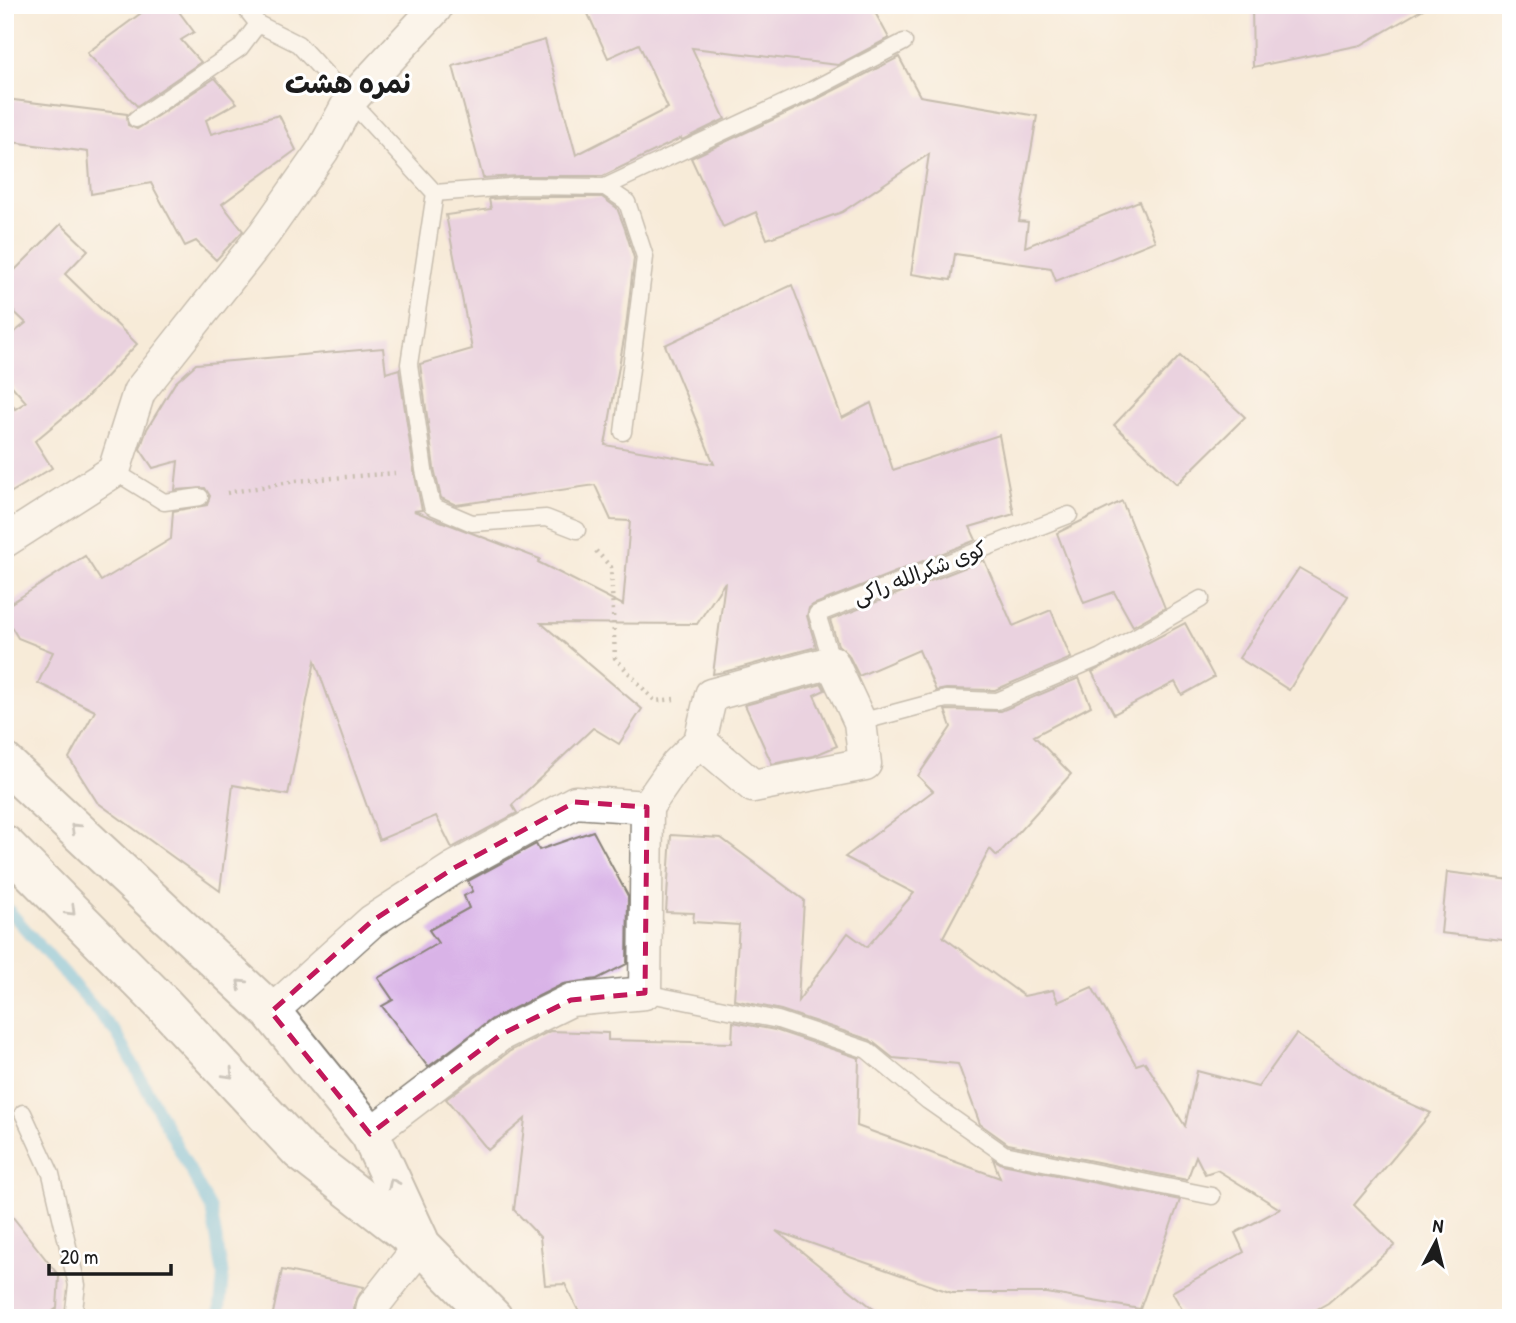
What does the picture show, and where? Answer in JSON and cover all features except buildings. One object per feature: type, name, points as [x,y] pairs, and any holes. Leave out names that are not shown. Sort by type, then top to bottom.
[{"type":"main road","points":[[5,763],[271,1012],[370,1134],[421,1245]]},
{"type":"main road","points":[[5,845],[164,1004],[300,1151],[421,1245],[493,1318]]},
{"type":"street","points":[[5,541],[114,471],[139,392],[264,234],[323,150],[349,102],[435,9],[435,5]]},
{"type":"street","points":[[370,1134],[500,1035],[571,1000],[645,993],[647,807],[677,764],[700,741],[711,695],[832,662],[860,722],[865,764],[753,786],[700,741]]},
{"type":"street","points":[[271,1012],[372,921],[466,862],[576,803],[647,807]]},
{"type":"street","points":[[371,1318],[373,1306],[421,1245]]},
{"type":"lane","points":[[243,5],[258,24],[298,44],[435,193]]},
{"type":"lane","points":[[136,119],[240,48],[258,24]]},
{"type":"lane","points":[[435,193],[520,186],[605,187],[812,90],[904,42]]},
{"type":"lane","points":[[605,187],[627,202],[645,257],[623,432]]},
{"type":"lane","points":[[435,193],[409,364],[424,470],[432,506],[472,523],[546,518],[577,530]]},
{"type":"lane","points":[[114,471],[164,502],[200,497]]},
{"type":"lane","name":"کوی شکرالله راکی","points":[[832,662],[817,614],[1069,515]]},
{"type":"lane","points":[[860,722],[946,699],[997,701],[1101,657],[1201,599]]},
{"type":"lane","points":[[645,993],[778,1020],[867,1050],[928,1101],[1004,1154],[1212,1196]]},
{"type":"lane","points":[[23,1113],[51,1174],[76,1285],[72,1318]]},
{"type":"path","points":[[200,497],[296,481],[424,470]]},
{"type":"path","points":[[577,530],[611,567],[615,658],[655,701],[711,695]]},
{"type":"highlighted area","points":[[575,802],[647,807],[645,993],[571,1000],[500,1035],[370,1134],[271,1012],[372,921],[454,868]]},
{"type":"waterway","points":[[5,906],[117,1034],[211,1209],[223,1275],[219,1318]]},
{"type":"district","name":"نمره هشت","points":[[349,83]]}]
